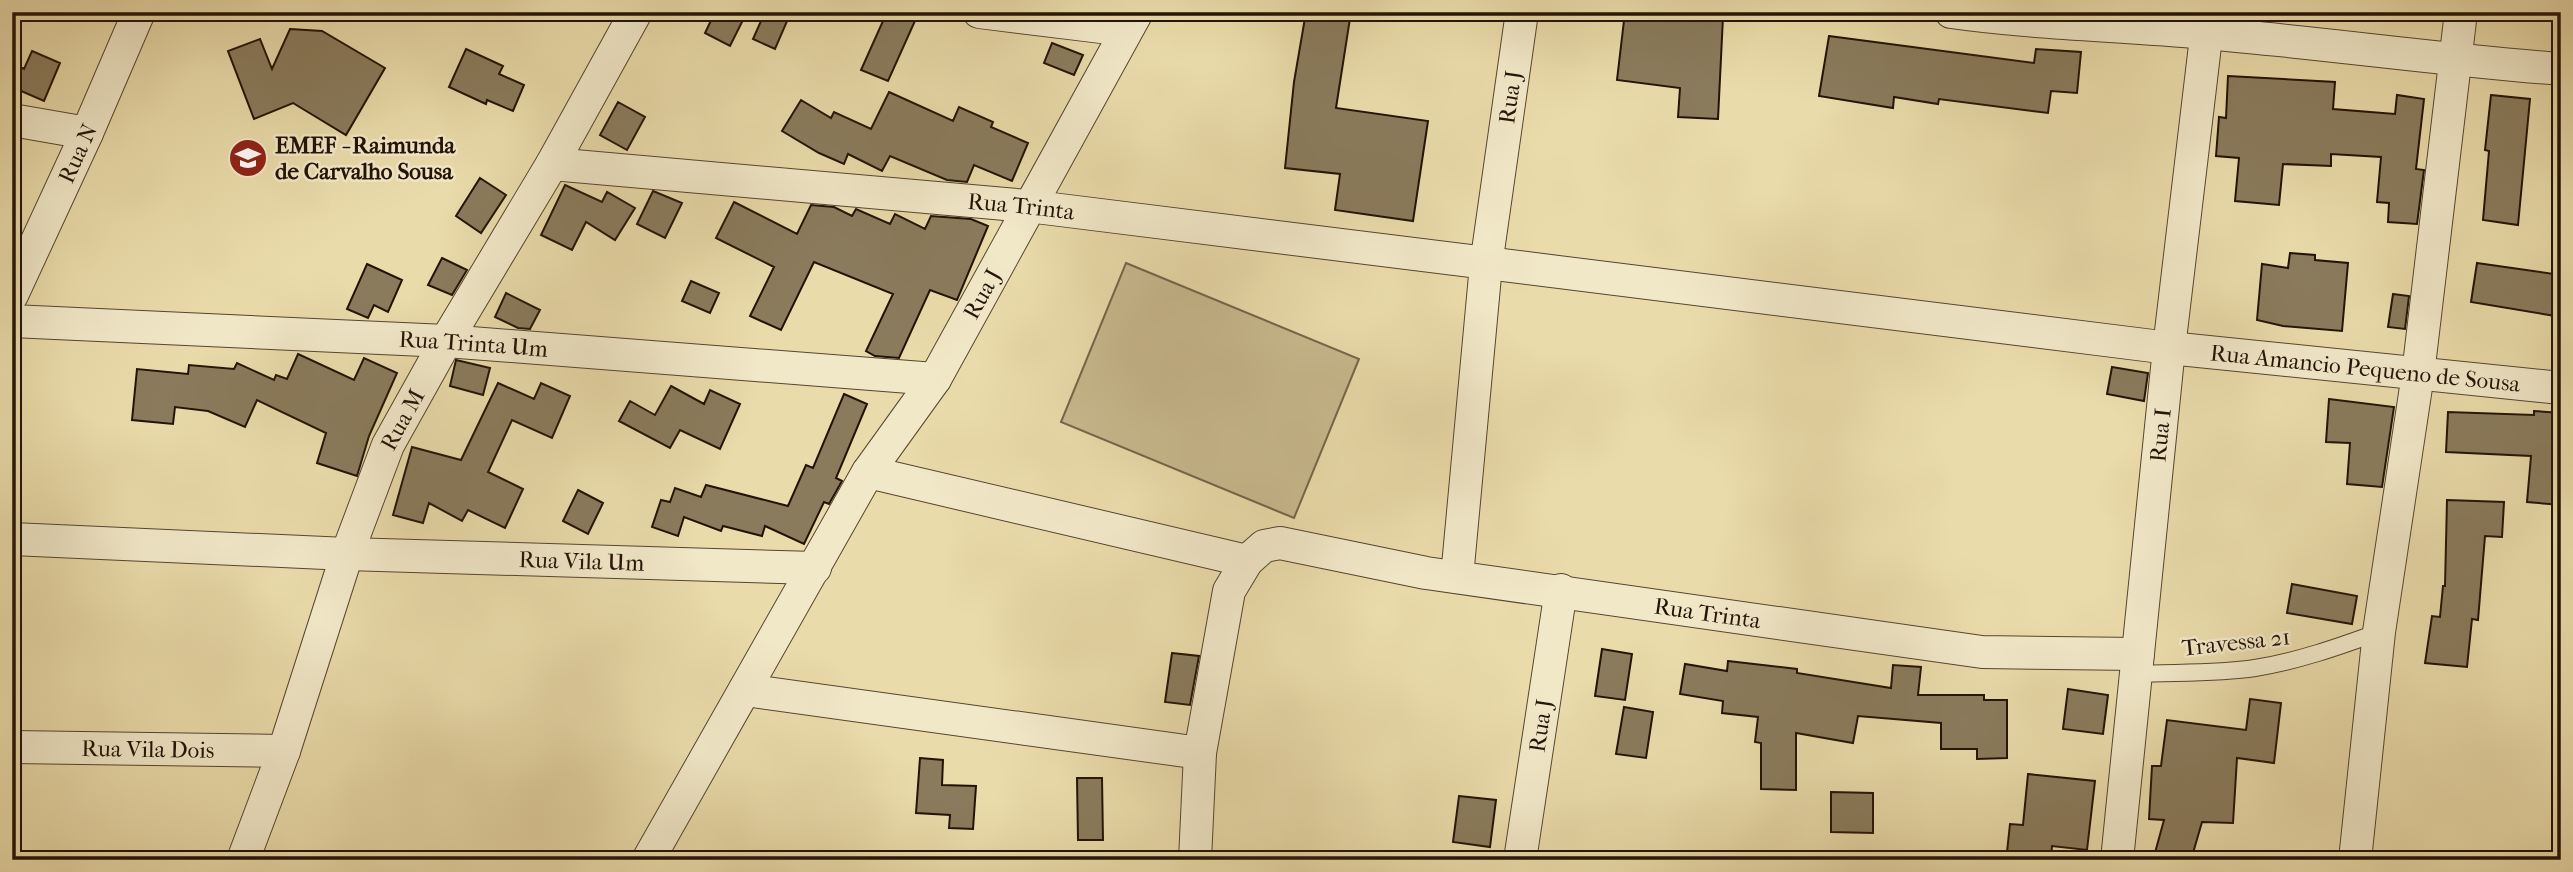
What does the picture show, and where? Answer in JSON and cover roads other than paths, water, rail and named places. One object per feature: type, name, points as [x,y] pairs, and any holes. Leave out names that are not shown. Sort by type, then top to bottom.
[{"type":"street","name":"Rua N","points":[[12,295],[139,12]]},
{"type":"street","name":"Rua M","points":[[243,860],[284,751],[348,554],[388,445],[446,341],[552,164],[636,12]]},
{"type":"street","points":[[979,12],[1131,21]]},
{"type":"street","name":"Rua J","points":[[1457,577],[1486,265],[1522,12]]},
{"type":"street","points":[[1951,12],[1996,19],[2207,23],[2456,61],[2561,69]]},
{"type":"street","points":[[2355,860],[2379,632],[2418,374],[2461,12]]},
{"type":"street","name":"Rua J","points":[[648,860],[868,472],[935,379],[1131,21]]},
{"type":"street","name":"Rua I","points":[[2116,860],[2169,348],[2207,23]]},
{"type":"street","points":[[12,120],[87,133]]},
{"type":"street","name":"Rua Trinta","points":[[552,164],[1028,206],[2169,348]]},
{"type":"street","name":"Rua Trinta Um","points":[[12,321],[446,341],[935,379]]},
{"type":"street","name":"Rua Amancio Pequeno de Sousa","points":[[2169,348],[2561,388]]},
{"type":"street","points":[[868,472],[1247,561],[1229,591],[1200,753],[1195,860]]},
{"type":"street","name":"Rua Vila Um","points":[[12,539],[348,554],[815,568]]},
{"type":"street","name":"Rua Trinta","points":[[1247,561],[1264,546],[1280,543],[1426,573],[1561,590],[1982,652],[2137,664]]},
{"type":"street","name":"Rua J","points":[[1520,860],[1561,590]]},
{"type":"street","points":[[745,690],[1200,753]]},
{"type":"street","name":"Rua Vila Dois","points":[[12,747],[284,751]]},
{"type":"lane","name":"Travessa 21","points":[[2137,664],[2251,668],[2318,654],[2379,632]]},
{"type":"place","name":"EMEF - Raimunda de Carvalho Sousa","points":[[248,158]]}]
